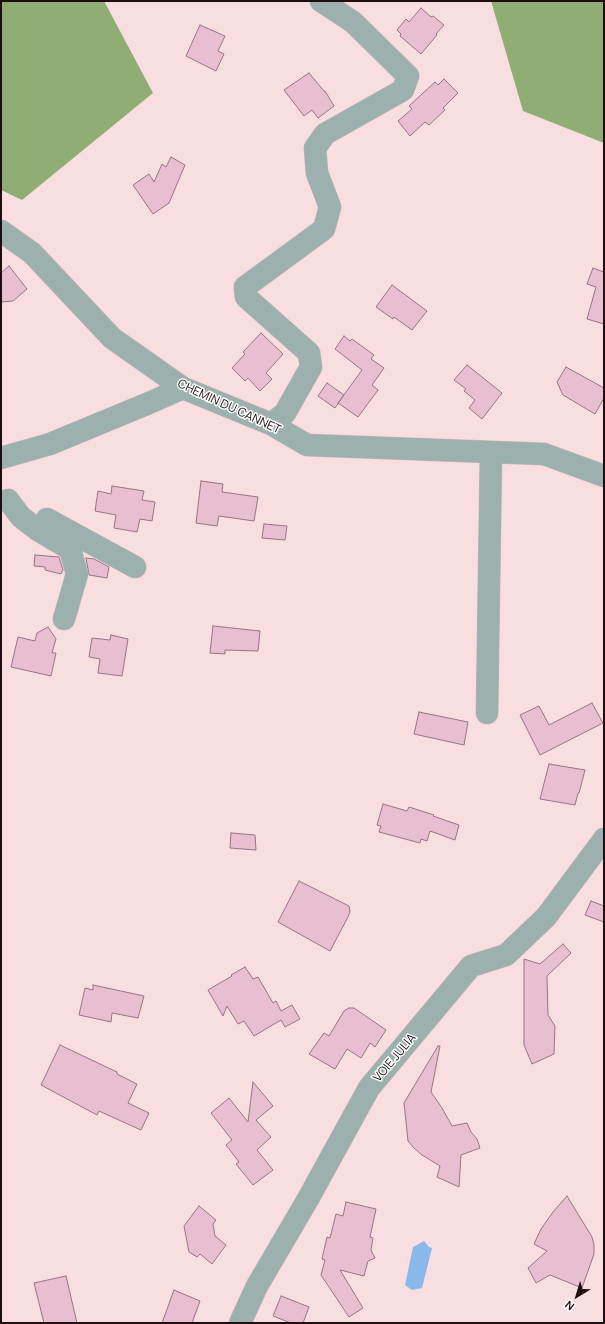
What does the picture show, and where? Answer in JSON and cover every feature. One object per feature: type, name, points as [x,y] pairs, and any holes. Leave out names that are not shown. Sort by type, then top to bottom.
[{"type":"street","points":[[271,424],[284,413],[311,366],[309,353],[246,297],[245,286],[324,229],[330,207],[317,173],[315,148],[318,143],[326,134],[403,90],[408,76],[353,22],[327,5]]},
{"type":"street","name":"CHEMIN DU CANNET","points":[[1,231],[32,253],[112,338],[183,388],[271,424],[307,445],[544,454],[604,476]]},
{"type":"street","points":[[1,458],[50,444],[183,388]]},
{"type":"street","points":[[487,713],[491,452]]},
{"type":"street","points":[[11,501],[135,567]]},
{"type":"street","points":[[11,501],[21,517],[38,530],[70,549],[77,574],[64,619]]},
{"type":"street","name":"VOIE JULIA","points":[[240,1323],[257,1286],[308,1199],[369,1088],[471,966],[506,955],[546,917],[604,839]]},
{"type":"green space","points":[[1,1],[104,1],[153,93],[22,200],[1,190]]},
{"type":"green space","points":[[491,1],[604,1],[604,143],[523,111]]},
{"type":"water","points":[[424,1241],[429,1247],[432,1248],[422,1288],[412,1290],[405,1285],[413,1247]]},
{"type":"building","points":[[421,8],[431,17],[433,16],[444,25],[421,54],[400,36],[401,34],[397,30],[406,19],[409,22]]},
{"type":"building","points":[[200,25],[225,36],[218,51],[224,54],[216,71],[186,56]]},
{"type":"building","points":[[309,73],[325,91],[334,106],[318,118],[312,110],[304,116],[284,90]]},
{"type":"building","points":[[444,79],[458,93],[443,108],[445,110],[429,125],[425,122],[410,136],[398,121],[412,109],[409,106],[435,82],[438,85]]},
{"type":"building","points":[[171,157],[185,165],[169,203],[153,214],[133,185],[149,174],[154,182],[162,164],[166,167]]},
{"type":"building","points":[[9,266],[27,289],[13,301],[1,302],[1,273]]},
{"type":"building","points":[[593,268],[604,272],[604,324],[587,319],[596,287],[587,284]]},
{"type":"building","points":[[392,285],[427,311],[412,330],[394,317],[393,319],[376,307]]},
{"type":"building","points":[[261,333],[283,354],[266,373],[272,379],[260,391],[248,378],[245,381],[232,368],[245,354],[243,352]]},
{"type":"building","points":[[344,336],[350,341],[352,339],[374,355],[371,359],[384,368],[372,385],[378,390],[358,417],[338,403],[362,370],[335,349]]},
{"type":"building","points":[[467,365],[502,393],[482,419],[469,408],[475,400],[464,391],[466,389],[454,380]]},
{"type":"building","points":[[566,367],[604,388],[604,398],[595,414],[563,395],[557,382]]},
{"type":"building","points":[[327,383],[344,395],[335,408],[318,396]]},
{"type":"building","points":[[201,481],[223,484],[222,492],[258,497],[254,521],[219,516],[217,526],[196,523]]},
{"type":"building","points":[[112,486],[144,491],[142,500],[155,502],[152,521],[140,519],[137,532],[114,528],[116,515],[95,511],[98,491],[111,494]]},
{"type":"building","points":[[264,524],[287,526],[285,540],[262,538]]},
{"type":"building","points":[[35,555],[59,557],[63,570],[61,574],[45,570],[45,567],[34,566]]},
{"type":"building","points":[[86,558],[94,559],[109,567],[107,578],[89,575]]},
{"type":"building","points":[[213,626],[260,631],[258,651],[225,650],[225,654],[210,653]]},
{"type":"building","points":[[48,627],[56,639],[52,653],[56,653],[51,676],[11,667],[18,637],[35,641],[37,633]]},
{"type":"building","points":[[111,635],[128,639],[122,676],[98,673],[100,659],[89,657],[92,638],[110,640]]},
{"type":"building","points":[[592,703],[603,723],[540,755],[520,715],[539,706],[549,725]]},
{"type":"building","points":[[419,712],[468,722],[464,745],[414,734]]},
{"type":"building","points":[[549,764],[585,770],[575,805],[540,799]]},
{"type":"building","points":[[383,804],[407,811],[409,807],[459,825],[455,840],[430,831],[427,841],[421,839],[420,843],[379,832],[381,826],[377,825]]},
{"type":"building","points":[[231,833],[255,835],[256,850],[230,848]]},
{"type":"building","points":[[299,881],[349,906],[350,912],[348,917],[330,951],[278,922]]},
{"type":"building","points":[[591,901],[604,906],[604,922],[585,915]]},
{"type":"building","points":[[563,944],[571,953],[547,976],[548,1015],[555,1026],[554,1054],[532,1064],[524,1045],[524,959],[540,964]]},
{"type":"building","points":[[245,967],[253,979],[258,977],[273,1003],[276,1001],[281,1011],[292,1005],[300,1019],[285,1027],[281,1020],[254,1036],[244,1021],[238,1024],[227,1006],[223,1016],[208,990]]},
{"type":"building","points":[[93,985],[144,996],[138,1018],[112,1013],[111,1022],[79,1015],[85,988],[93,990]]},
{"type":"building","points":[[349,1008],[354,1008],[386,1030],[375,1047],[370,1043],[361,1058],[347,1049],[335,1069],[309,1054],[324,1033],[329,1036],[344,1011]]},
{"type":"building","points":[[60,1045],[117,1072],[117,1074],[137,1084],[128,1103],[149,1113],[141,1130],[99,1111],[97,1115],[41,1085]]},
{"type":"building","points":[[438,1046],[440,1046],[431,1092],[452,1126],[467,1123],[471,1132],[477,1139],[480,1148],[461,1155],[459,1187],[437,1177],[440,1166],[422,1155],[408,1141],[404,1103]]},
{"type":"building","points":[[253,1082],[273,1106],[256,1120],[271,1137],[257,1150],[273,1170],[253,1185],[236,1164],[239,1162],[226,1145],[232,1140],[211,1113],[229,1098],[248,1122]]},
{"type":"building","points":[[567,1196],[592,1237],[594,1245],[594,1254],[582,1288],[550,1275],[536,1283],[528,1268],[547,1251],[534,1244],[541,1229]]},
{"type":"building","points":[[346,1202],[376,1209],[370,1237],[373,1238],[371,1250],[375,1258],[368,1261],[364,1276],[340,1270],[363,1308],[349,1317],[321,1275],[325,1260],[322,1259],[327,1237],[330,1238],[336,1214],[343,1216]]},
{"type":"building","points":[[199,1206],[216,1220],[213,1224],[215,1236],[226,1245],[212,1264],[200,1254],[197,1257],[189,1252],[184,1226]]},
{"type":"building","points":[[66,1276],[77,1323],[44,1323],[34,1283]]},
{"type":"building","points":[[174,1290],[200,1301],[192,1323],[162,1323]]},
{"type":"building","points":[[281,1296],[309,1307],[303,1323],[291,1323],[273,1316]]}]
